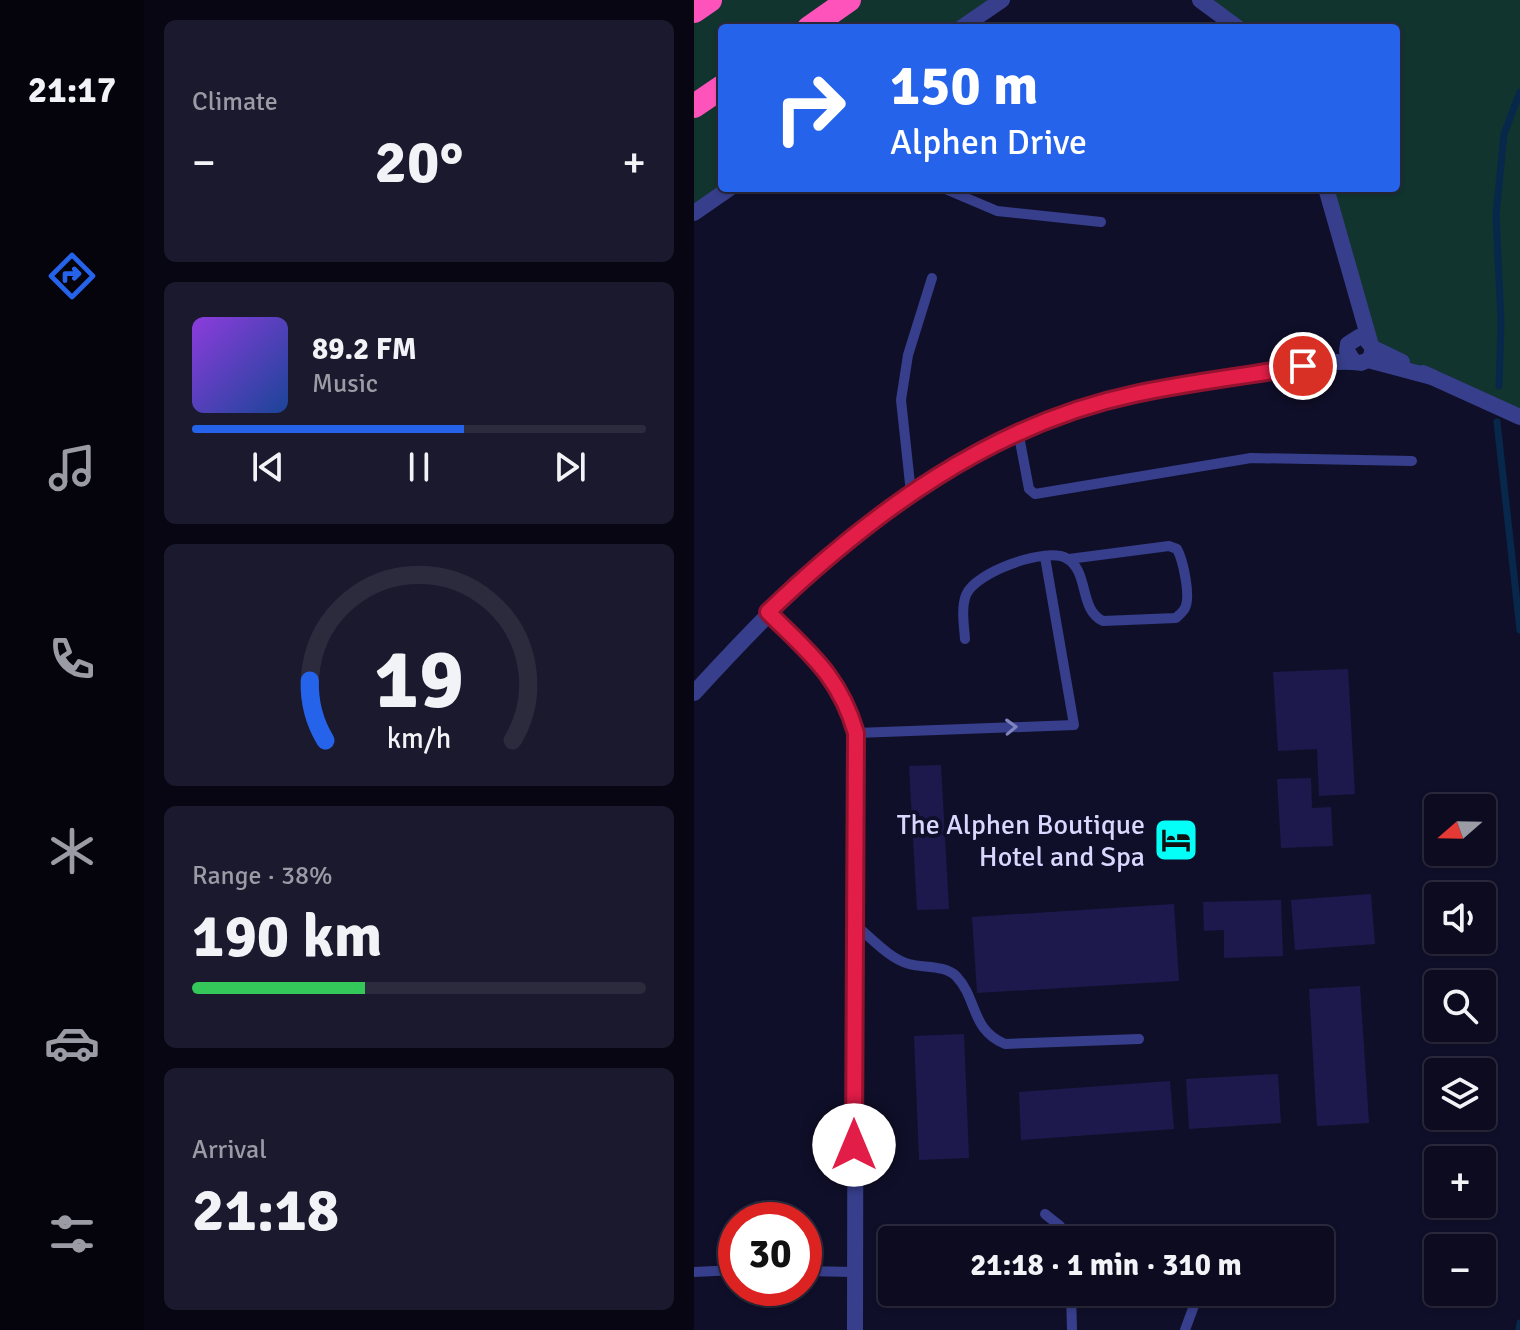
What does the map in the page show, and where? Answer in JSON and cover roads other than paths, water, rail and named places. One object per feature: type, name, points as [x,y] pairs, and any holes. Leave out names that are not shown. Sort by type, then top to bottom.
[{"type":"highway","points":[[694,11],[710,0]]},
{"type":"highway","points":[[817,22],[849,0]]},
{"type":"highway","points":[[817,22],[862,0]]},
{"type":"highway","points":[[694,106],[718,90]]},
{"type":"street","points":[[967,24],[1002,0]]},
{"type":"street","points":[[1200,0],[1233,24]]},
{"type":"street","points":[[694,213],[724,192]]},
{"type":"street","points":[[1327,192],[1362,309],[1366,353]]},
{"type":"street","points":[[1350,342],[1362,309]]},
{"type":"street","points":[[1303,366],[1359,337],[1366,353]]},
{"type":"street","points":[[694,693],[768,612],[863,526],[970,456],[1018,431],[1134,394],[1366,353],[1432,377],[1520,417]]},
{"type":"street","points":[[768,612],[835,683],[850,712],[856,733],[855,1330]]},
{"type":"lane","points":[[952,192],[997,211],[1101,222]]},
{"type":"lane","points":[[911,493],[901,400],[908,355],[932,278]]},
{"type":"lane","points":[[1018,431],[1029,489],[1035,494],[1251,458],[1412,461]]},
{"type":"lane","points":[[965,639],[965,596],[973,584],[987,573],[1006,566],[1059,555],[1078,568],[1092,612],[1103,621],[1176,618],[1185,608],[1183,559],[1177,549],[1169,546],[1069,559]]},
{"type":"lane","points":[[856,733],[1074,725],[1045,557]]},
{"type":"lane","points":[[854,923],[900,960],[952,972],[959,978],[980,1024],[991,1038],[1005,1044],[1139,1039]]},
{"type":"lane","points":[[1045,1214],[1060,1226]]},
{"type":"lane","points":[[694,1272],[718,1271]]},
{"type":"lane","points":[[822,1271],[854,1272]]},
{"type":"lane","points":[[1071,1306],[1072,1330]]},
{"type":"lane","points":[[1185,1330],[1194,1306]]},
{"type":"waterway","points":[[1499,386],[1501,322],[1496,215],[1504,134],[1520,92]]},
{"type":"waterway","points":[[1497,422],[1520,630]]},
{"type":"waterway","points":[[1519,1330],[1520,1323]]},
{"type":"place","name":"The Alphen Boutique Hotel and Spa","points":[[1176,840]]}]
